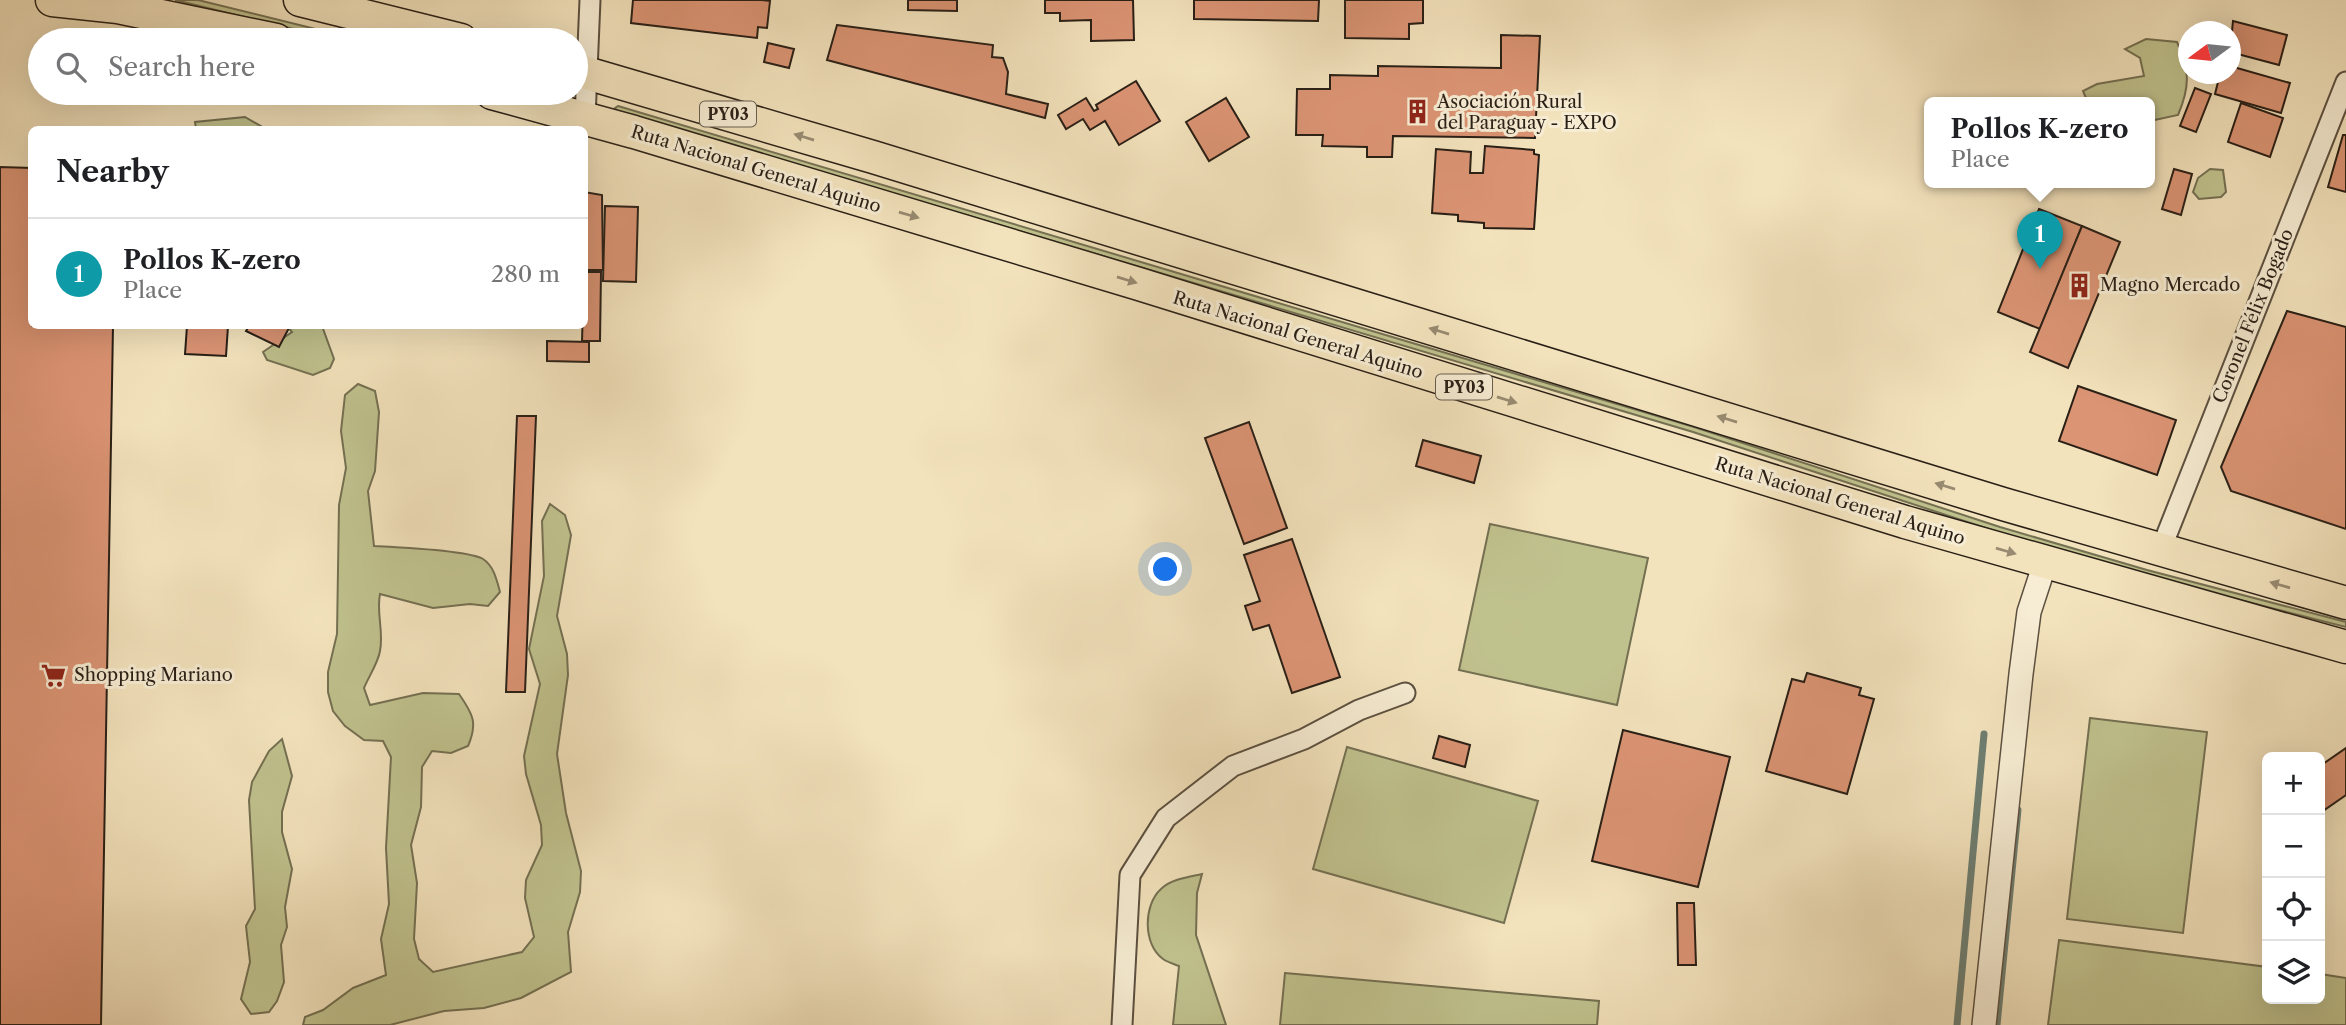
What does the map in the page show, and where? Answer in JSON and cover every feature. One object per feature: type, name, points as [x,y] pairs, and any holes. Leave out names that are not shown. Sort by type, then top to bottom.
[{"type":"highway","points":[[52,0],[118,7],[219,28]]},
{"type":"highway","points":[[300,0],[413,28]]},
{"type":"highway","name":"PY03","points":[[588,73],[2161,550],[2346,603]]},
{"type":"highway","name":"Ruta Nacional General Aquino","points":[[537,105],[1139,284],[1476,390],[2045,563],[2346,647]]},
{"type":"street","points":[[586,28],[590,0]]},
{"type":"street","name":"Coronel Félix Bogado","points":[[2161,550],[2346,82]]},
{"type":"street","points":[[584,105],[585,118]]},
{"type":"street","points":[[1984,1025],[2029,612],[2045,563]]},
{"type":"street","points":[[1122,1025],[1130,875],[1166,818],[1233,766],[1304,739],[1359,710],[1405,692]]},
{"type":"green space","points":[[175,0],[198,0],[311,28],[290,28]]},
{"type":"green space","points":[[2146,39],[2177,42],[2178,84],[2186,84],[2178,115],[2155,120],[2155,97],[2086,97],[2083,91],[2097,84],[2144,76],[2140,58],[2125,49]]},
{"type":"green space","points":[[618,106],[1694,427],[2000,527],[2147,570],[2346,622],[2346,627],[2145,576],[1998,532],[1693,432],[617,111],[615,108]]},
{"type":"green space","points":[[245,117],[261,126],[196,126],[195,122]]},
{"type":"green space","points":[[2210,169],[2223,170],[2226,192],[2221,197],[2199,199],[2193,192],[2198,178]]},
{"type":"green space","points":[[290,329],[323,329],[334,359],[330,368],[313,375],[267,360],[263,352],[292,332]]},
{"type":"green space","points":[[358,384],[375,391],[379,412],[375,471],[368,491],[374,546],[475,556],[490,566],[500,592],[488,606],[470,604],[433,608],[380,594],[380,651],[364,688],[370,705],[423,693],[459,694],[471,713],[473,725],[468,746],[451,753],[432,751],[422,767],[421,807],[411,845],[417,883],[414,939],[419,959],[433,972],[522,952],[534,937],[525,898],[526,880],[542,845],[541,825],[526,774],[524,756],[540,684],[529,649],[544,576],[542,521],[550,504],[565,515],[571,535],[557,616],[567,654],[568,675],[557,754],[566,813],[581,871],[580,892],[568,932],[571,972],[521,998],[484,1008],[444,1011],[390,1025],[303,1025],[305,1017],[323,1010],[353,988],[386,975],[381,939],[389,904],[386,848],[391,757],[383,741],[364,740],[345,726],[333,711],[328,692],[328,672],[337,634],[339,505],[346,468],[341,431],[345,395]]},
{"type":"green space","points":[[1490,524],[1648,558],[1617,705],[1459,670]]},
{"type":"green space","points":[[2090,718],[2207,732],[2183,933],[2067,919]]},
{"type":"green space","points":[[282,739],[292,776],[282,812],[282,832],[292,869],[285,907],[287,927],[281,945],[284,982],[277,1001],[269,1012],[251,1014],[241,999],[250,962],[246,926],[255,909],[249,800],[252,782],[269,751]]},
{"type":"green space","points":[[1347,747],[1538,801],[1504,923],[1313,869]]},
{"type":"green space","points":[[1202,874],[1197,893],[1196,935],[1226,1025],[1173,1025],[1179,966],[1156,953],[1149,935],[1148,914],[1155,896],[1165,886]]},
{"type":"green space","points":[[2059,940],[2262,966],[2262,1004],[2325,1004],[2325,975],[2346,978],[2346,1025],[2048,1025]]},
{"type":"green space","points":[[1285,973],[1599,1001],[1597,1025],[1280,1025]]},
{"type":"building","points":[[633,0],[770,1],[767,28],[758,27],[757,38],[631,23]]},
{"type":"building","points":[[908,0],[957,0],[957,11],[908,10]]},
{"type":"building","points":[[1045,0],[1133,0],[1134,40],[1091,41],[1091,20],[1060,21],[1060,13],[1045,13]]},
{"type":"building","points":[[1194,0],[1319,0],[1318,21],[1194,19]]},
{"type":"building","points":[[1345,0],[1423,0],[1423,23],[1409,24],[1409,39],[1345,38]]},
{"type":"building","points":[[2241,23],[2287,35],[2279,65],[2241,55]]},
{"type":"building","points":[[837,25],[993,45],[992,57],[1003,58],[1008,72],[1006,94],[1048,104],[1045,118],[827,60]]},
{"type":"building","name":"Asociación Rural del Paraguay - EXPO","points":[[1501,35],[1540,36],[1535,138],[1393,136],[1392,157],[1367,157],[1367,147],[1322,146],[1323,135],[1296,135],[1297,89],[1330,89],[1330,75],[1378,76],[1378,66],[1501,68]]},
{"type":"building","points":[[768,43],[794,49],[789,68],[764,62]]},
{"type":"building","points":[[2241,69],[2290,83],[2281,113],[2215,94],[2218,84],[2241,84]]},
{"type":"building","points":[[1136,81],[1160,121],[1119,145],[1105,121],[1090,130],[1083,119],[1066,129],[1058,115],[1086,98],[1094,111],[1098,109],[1096,105]]},
{"type":"building","points":[[2195,88],[2211,94],[2196,132],[2180,126]]},
{"type":"building","points":[[1226,98],[1249,137],[1209,161],[1186,122]]},
{"type":"building","points":[[2241,103],[2283,118],[2270,157],[2228,142]]},
{"type":"building","points":[[2343,135],[2346,135],[2346,192],[2328,187]]},
{"type":"building","name":"Asociación Rural del Paraguay - EXPO","points":[[1485,146],[1534,150],[1534,154],[1539,155],[1534,229],[1484,228],[1484,223],[1458,221],[1458,215],[1432,213],[1436,149],[1471,152],[1470,173],[1483,173]]},
{"type":"building","name":"Shopping Mariano","points":[[0,167],[28,168],[28,329],[113,329],[101,1025],[0,1025]]},
{"type":"building","points":[[2174,169],[2192,174],[2181,215],[2162,209]]},
{"type":"building","points":[[588,193],[602,195],[603,270],[588,270]]},
{"type":"building","points":[[605,206],[638,207],[636,282],[603,281]]},
{"type":"building","points":[[2039,209],[2082,226],[2040,329],[1998,312]]},
{"type":"building","name":"Magno Mercado","points":[[2082,226],[2120,242],[2068,368],[2030,352]]},
{"type":"building","points":[[588,272],[601,272],[600,341],[582,341],[582,329],[588,329]]},
{"type":"building","points":[[2287,311],[2346,327],[2346,529],[2231,491],[2221,467]]},
{"type":"building","points":[[187,329],[228,329],[226,356],[185,354]]},
{"type":"building","points":[[247,329],[288,329],[279,347],[246,331]]},
{"type":"building","points":[[547,341],[589,342],[589,362],[547,361]]},
{"type":"building","points":[[2078,386],[2176,420],[2157,475],[2059,441]]},
{"type":"building","points":[[517,416],[536,416],[525,692],[506,692]]},
{"type":"building","points":[[1249,422],[1287,528],[1244,544],[1205,438]]},
{"type":"building","points":[[1423,440],[1481,456],[1474,483],[1416,466]]},
{"type":"building","points":[[1292,539],[1340,677],[1292,693],[1269,625],[1253,630],[1245,606],[1260,601],[1244,555]]},
{"type":"building","points":[[1807,673],[1861,688],[1859,695],[1874,699],[1847,794],[1766,771],[1792,679],[1804,682]]},
{"type":"building","points":[[1623,730],[1730,757],[1698,887],[1592,861]]},
{"type":"building","points":[[1439,736],[1470,745],[1465,767],[1433,758]]},
{"type":"building","points":[[2346,748],[2346,795],[2325,810],[2325,763]]},
{"type":"building","points":[[1677,903],[1694,903],[1696,965],[1678,965]]},
{"type":"waterway","points":[[1957,1025],[1984,734]]},
{"type":"waterway","points":[[1997,1025],[2018,810]]},
{"type":"place","name":"Asociación Rural del Paraguay - EXPO","points":[[1417,112]]},
{"type":"place","name":"Pollos K-zero","points":[[2040,269]]},
{"type":"place","name":"Magno Mercado","points":[[2080,285]]},
{"type":"place","name":"Shopping Mariano","points":[[54,675]]}]
